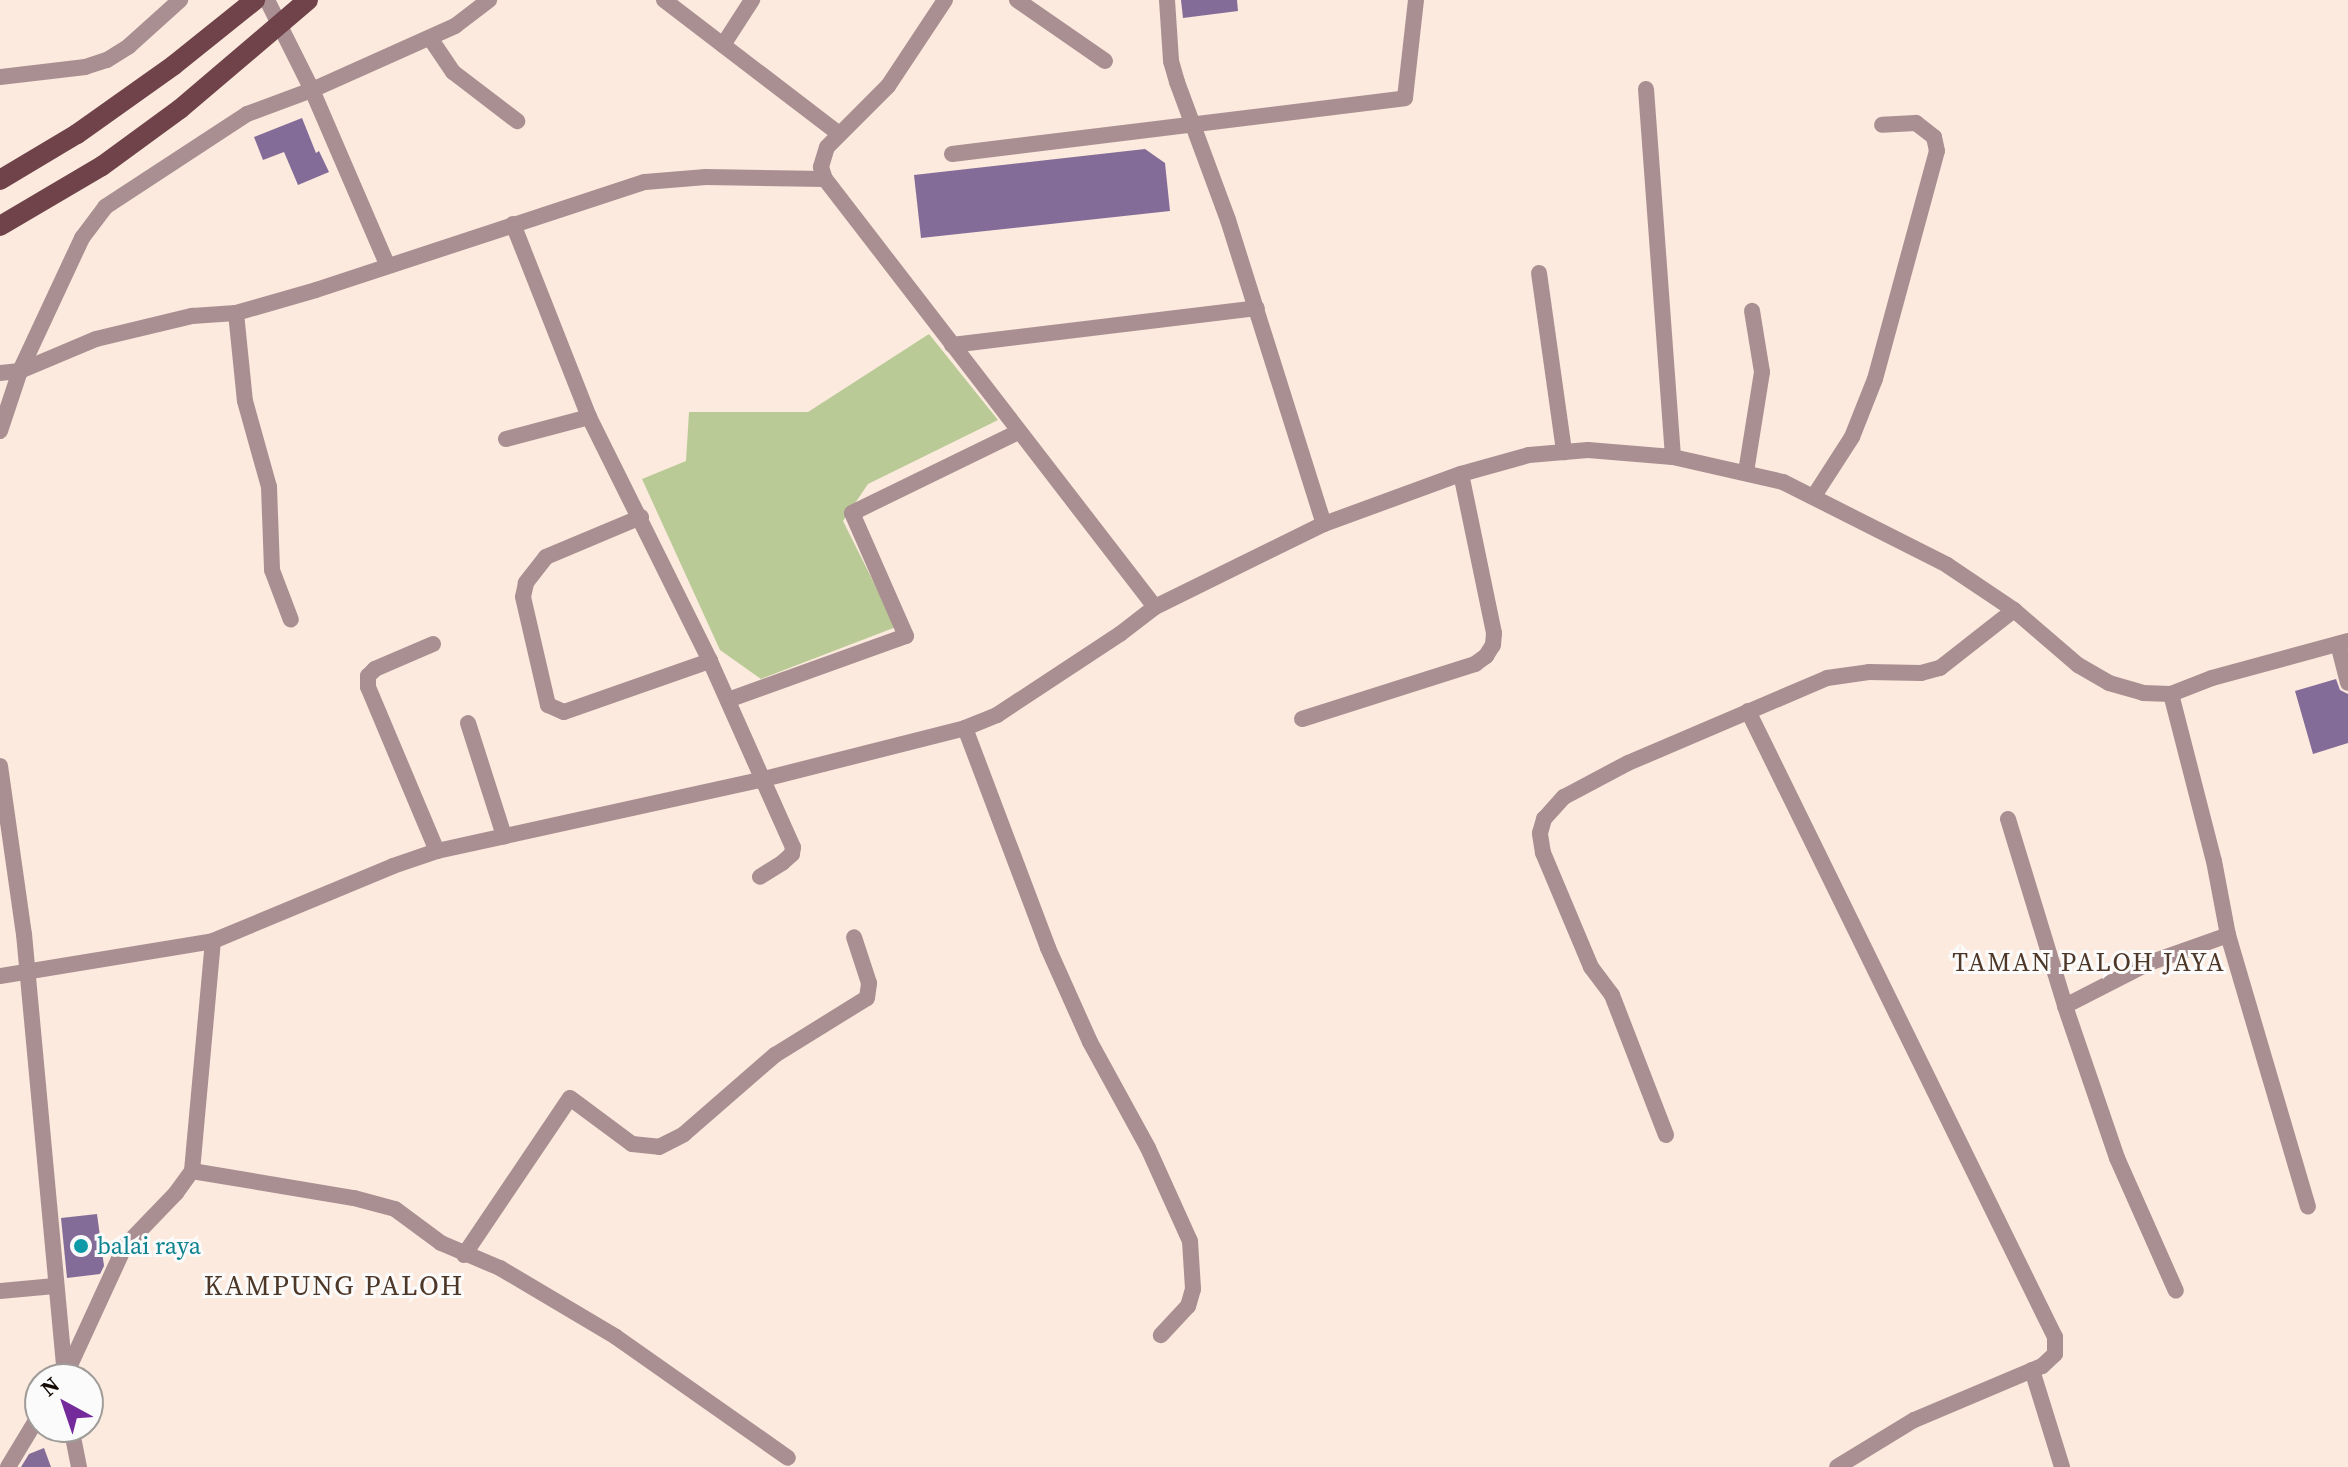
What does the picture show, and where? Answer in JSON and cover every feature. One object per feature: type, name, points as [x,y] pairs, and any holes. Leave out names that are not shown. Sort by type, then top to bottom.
[{"type":"main road","points":[[0,180],[77,134],[174,65],[255,0]]},
{"type":"main road","points":[[0,226],[102,166],[180,109],[308,0]]},
{"type":"street","points":[[0,77],[85,67],[107,60],[129,46],[180,0]]},
{"type":"street","points":[[267,0],[312,90],[387,264]]},
{"type":"street","points":[[0,431],[20,371],[82,238],[105,207],[247,114],[312,90],[430,38],[455,26],[489,0]]},
{"type":"street","points":[[664,0],[838,133]]},
{"type":"street","points":[[723,45],[752,0]]},
{"type":"street","points":[[945,0],[888,86],[827,147],[821,167],[825,179],[1155,607]]},
{"type":"street","points":[[1017,0],[1105,61]]},
{"type":"street","points":[[1167,0],[1171,61],[1257,308],[1324,524]]},
{"type":"street","points":[[952,154],[1405,98],[1416,0]]},
{"type":"street","points":[[430,38],[453,72],[517,121]]},
{"type":"street","points":[[1646,89],[1673,457]]},
{"type":"street","points":[[1814,496],[1852,437],[1875,379],[1937,151],[1934,137],[1916,123],[1882,125]]},
{"type":"street","points":[[0,373],[20,371],[96,339],[192,316],[236,313],[645,182],[706,177],[825,179]]},
{"type":"street","points":[[513,224],[589,417],[710,661],[793,847],[792,854],[760,877]]},
{"type":"street","points":[[1539,273],[1564,452]]},
{"type":"street","points":[[952,345],[1257,308]]},
{"type":"street","points":[[1746,472],[1762,372],[1752,311]]},
{"type":"street","points":[[236,313],[245,401],[269,487],[271,563],[291,620]]},
{"type":"street","points":[[506,439],[589,417]]},
{"type":"street","points":[[728,700],[906,636],[852,513],[1018,432]]},
{"type":"street","points":[[0,976],[213,941],[393,866],[437,851],[764,779],[965,728],[997,715],[1155,607],[1324,524],[1461,474],[1529,455],[1588,450],[1673,457],[1783,482],[1947,565],[2014,610],[2078,665],[2109,683],[2143,693],[2171,694],[2212,678],[2343,643],[2348,683]]},
{"type":"street","points":[[1302,719],[1475,664],[1486,656],[1493,645],[1494,633],[1461,474]]},
{"type":"street","points":[[641,517],[546,557],[526,583],[523,597],[548,705],[564,712],[710,661]]},
{"type":"street","points":[[1666,1135],[1612,995],[1591,967],[1543,853],[1540,833],[1552,807],[1564,797],[1655,750],[1827,678],[1940,668],[2014,610]]},
{"type":"street","points":[[433,644],[375,669],[368,676],[368,687],[437,851]]},
{"type":"street","points":[[2171,694],[2214,861],[2228,935],[2308,1206]]},
{"type":"street","points":[[1748,711],[2055,1337],[2055,1354],[2032,1370],[1914,1420],[1837,1467]]},
{"type":"street","points":[[468,723],[504,836]]},
{"type":"street","points":[[965,728],[1060,975],[1097,1055],[1148,1148],[1190,1241],[1193,1289],[1188,1306],[1161,1335]]},
{"type":"street","points":[[0,766],[24,934],[63,1363]]},
{"type":"street","points":[[2008,819],[2065,1006],[2117,1158],[2176,1291]]},
{"type":"street","points":[[2065,1006],[2149,963],[2228,935]]},
{"type":"street","points":[[464,1255],[570,1098],[632,1144],[659,1147],[684,1134],[775,1055],[867,998],[869,983],[854,937]]},
{"type":"street","points":[[72,1363],[125,1246],[176,1193],[192,1171],[213,941]]},
{"type":"street","points":[[192,1171],[354,1198],[395,1209],[441,1243],[500,1268],[616,1337],[788,1458]]},
{"type":"street","points":[[0,1291],[55,1286]]},
{"type":"street","points":[[2032,1370],[2062,1467]]},
{"type":"street","points":[[8,1467],[24,1440]]},
{"type":"street","points":[[74,1443],[79,1467]]},
{"type":"green space","points":[[929,334],[998,420],[868,484],[843,521],[896,627],[761,679],[720,650],[642,479],[686,461],[689,412],[808,412]]},
{"type":"building","points":[[1181,0],[1237,0],[1238,11],[1183,18]]},
{"type":"building","points":[[302,118],[316,153],[319,151],[329,172],[298,185],[284,152],[263,160],[254,137]]},
{"type":"building","points":[[1145,149],[1165,163],[1170,211],[921,238],[914,175]]},
{"type":"building","points":[[2336,679],[2340,690],[2348,694],[2348,743],[2313,754],[2295,691]]},
{"type":"building","name":"balai raya","points":[[97,1214],[104,1266],[100,1274],[67,1278],[61,1218]]},
{"type":"building","points":[[44,1448],[51,1467],[21,1467],[29,1454]]},
{"type":"place","name":"balai raya","points":[[81,1246]]},
{"type":"district","name":"TAMAN PALOH JAYA","points":[[2089,963]]},
{"type":"district","name":"KAMPUNG PALOH","points":[[334,1285]]}]
